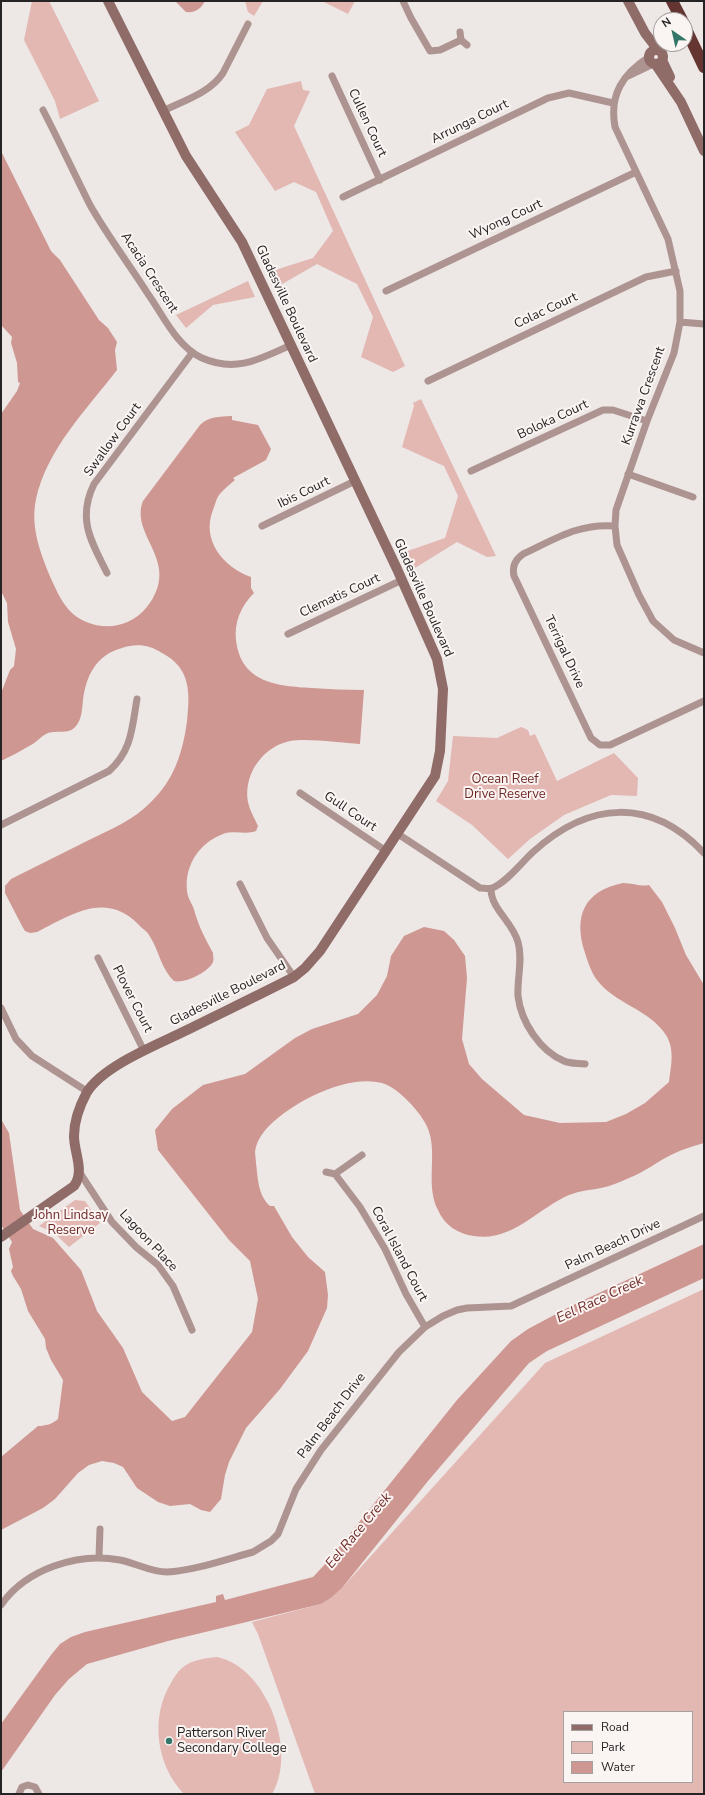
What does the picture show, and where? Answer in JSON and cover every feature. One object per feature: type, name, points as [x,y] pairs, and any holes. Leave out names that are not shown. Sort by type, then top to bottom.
[{"type":"highway","points":[[672,1],[678,12]]},
{"type":"highway","points":[[693,44],[704,67]]},
{"type":"street","name":"Gladesville Boulevard","points":[[80,1173],[74,1147],[74,1134],[79,1112],[88,1092],[104,1075],[144,1051],[294,977],[305,968],[320,951],[435,776],[440,751],[443,689],[441,672],[437,659],[402,580],[242,242],[186,156],[108,1]]},
{"type":"street","points":[[403,1],[430,51],[440,50],[461,36],[467,45]]},
{"type":"street","points":[[628,1],[645,33],[654,58],[681,102],[704,150]]},
{"type":"street","points":[[163,111],[202,91],[218,80],[248,24]]},
{"type":"street","name":"Kurrawa Crescent","points":[[654,58],[628,76],[620,86],[613,102],[613,114],[615,127],[668,239],[680,291],[680,322],[674,353],[646,420],[616,510],[615,526],[617,545],[639,595],[653,621],[674,640],[704,653]]},
{"type":"street","name":"Cullen Court","points":[[332,76],[380,180]]},
{"type":"street","name":"Arrunga Court","points":[[342,197],[548,98],[569,92],[613,102]]},
{"type":"street","name":"Acacia Crescent","points":[[43,110],[91,206],[180,341],[192,353],[212,362],[236,365],[254,361],[291,345]]},
{"type":"street","name":"Wyong Court","points":[[386,290],[636,172]]},
{"type":"street","name":"Colac Court","points":[[428,381],[646,277],[676,271]]},
{"type":"street","points":[[680,322],[704,324]]},
{"type":"street","name":"Swallow Court","points":[[107,573],[88,530],[86,506],[89,495],[94,484],[192,353]]},
{"type":"street","name":"Boloka Court","points":[[471,471],[603,410],[613,410],[646,420]]},
{"type":"street","points":[[628,474],[692,497]]},
{"type":"street","name":"Ibis Court","points":[[262,526],[355,482]]},
{"type":"street","name":"Terrigal Drive","points":[[615,526],[590,525],[570,532],[524,554],[518,558],[514,566],[514,576],[591,738],[600,744],[610,745],[704,701]]},
{"type":"street","name":"Clematis Court","points":[[288,634],[402,580]]},
{"type":"street","points":[[1,825],[109,771],[119,763],[128,748],[137,699]]},
{"type":"street","name":"Gull Court","points":[[300,794],[386,851]]},
{"type":"street","points":[[398,834],[470,883],[480,888],[491,888],[500,884],[534,850],[553,836],[587,817],[607,812],[627,812],[660,820],[692,841],[704,853]]},
{"type":"street","points":[[240,884],[267,938],[294,977]]},
{"type":"street","points":[[491,888],[494,905],[511,926],[518,941],[521,968],[518,982],[518,998],[529,1027],[546,1049],[556,1057],[566,1062],[585,1064]]},
{"type":"street","name":"Plover Court","points":[[98,958],[144,1051]]},
{"type":"street","points":[[1,1008],[16,1039],[32,1056],[88,1092]]},
{"type":"street","points":[[326,1172],[335,1174],[362,1155]]},
{"type":"street","points":[[4,1235],[74,1186],[79,1179],[80,1173]]},
{"type":"street","name":"Lagoon Place","points":[[80,1173],[112,1222],[136,1247],[158,1265],[173,1286],[192,1330]]},
{"type":"street","name":"Coral Island Court","points":[[335,1174],[360,1207],[382,1243],[406,1294],[425,1328]]},
{"type":"street","name":"Palm Beach Drive","points":[[1,1605],[23,1583],[46,1570],[68,1562],[99,1557],[122,1560],[149,1570],[165,1572],[178,1571],[253,1552],[271,1541],[278,1534],[296,1489],[321,1450],[399,1352],[425,1328],[443,1316],[457,1310],[467,1308],[510,1306],[518,1303],[704,1216]]},
{"type":"street","points":[[99,1557],[100,1529]]},
{"type":"street","points":[[19,1794],[22,1787],[28,1785],[36,1787],[39,1794]]},
{"type":"green space","points":[[32,1],[49,1],[99,101],[60,119],[55,101],[24,40]]},
{"type":"green space","points":[[245,1],[263,1],[254,16],[248,12]]},
{"type":"green space","points":[[322,1],[355,1],[348,14]]},
{"type":"green space","points":[[301,81],[303,90],[310,91],[294,126],[405,366],[393,372],[361,357],[373,317],[357,284],[317,264],[277,287],[269,272],[313,258],[333,231],[316,192],[294,182],[275,191],[235,132],[249,125],[267,89]]},
{"type":"green space","points":[[248,281],[255,297],[213,305],[186,328],[176,315]]},
{"type":"green space","points":[[421,399],[496,556],[487,557],[457,542],[410,571],[402,553],[445,538],[458,496],[444,466],[402,447],[414,406],[413,403]]},
{"type":"green space","name":"Ocean Reef Drive Reserve","points":[[521,727],[528,730],[530,736],[535,734],[557,781],[614,753],[638,778],[637,796],[611,795],[564,815],[530,839],[508,859],[472,825],[436,801],[448,781],[453,736],[497,738]]},
{"type":"green space","name":"John Lindsay Reserve","points":[[75,1200],[85,1201],[100,1223],[69,1247],[54,1233],[39,1226]]},
{"type":"green space","points":[[704,1289],[704,1794],[315,1794],[258,1634],[252,1622],[321,1604],[331,1598],[342,1588],[545,1363]]},
{"type":"green space","points":[[217,1657],[235,1664],[250,1677],[263,1694],[273,1714],[279,1735],[281,1756],[279,1776],[272,1794],[184,1794],[167,1769],[159,1740],[160,1711],[164,1696],[176,1675],[186,1665],[199,1660]]},
{"type":"water","points":[[175,1],[205,1],[197,10],[186,12]]},
{"type":"water","points":[[1,151],[51,251],[60,260],[99,320],[108,328],[117,342],[115,350],[117,370],[69,430],[49,463],[41,481],[36,499],[34,520],[38,541],[44,561],[59,596],[74,615],[85,622],[105,626],[123,624],[134,619],[146,608],[153,598],[159,584],[159,571],[157,558],[142,524],[141,513],[143,501],[203,422],[211,418],[232,416],[232,420],[258,425],[271,449],[266,460],[233,478],[235,480],[224,489],[216,500],[210,521],[212,542],[217,551],[232,567],[251,577],[251,588],[254,593],[245,603],[239,615],[236,627],[236,640],[239,654],[245,665],[253,674],[274,683],[286,686],[364,690],[360,744],[297,740],[280,744],[270,750],[256,765],[248,785],[247,795],[249,806],[258,826],[256,831],[249,833],[232,832],[223,834],[206,844],[199,850],[194,858],[187,876],[188,896],[213,953],[213,962],[207,970],[184,981],[174,981],[166,971],[148,934],[126,914],[113,909],[88,909],[75,913],[37,932],[30,933],[25,931],[5,893],[5,886],[11,879],[122,824],[151,802],[166,784],[180,754],[187,721],[188,691],[179,666],[172,659],[157,650],[138,645],[127,646],[113,651],[99,661],[90,675],[84,691],[81,717],[73,729],[48,733],[33,744],[1,761],[1,693],[10,670],[14,666],[16,649],[8,622],[7,603],[1,591],[1,414],[17,391],[20,383],[18,382],[17,363],[11,343],[12,337],[1,325]]},
{"type":"water","points":[[623,883],[643,886],[649,885],[662,902],[686,955],[704,985],[704,1143],[677,1152],[641,1173],[615,1184],[569,1195],[557,1201],[524,1223],[500,1234],[488,1237],[474,1236],[462,1233],[452,1228],[441,1215],[434,1201],[432,1182],[432,1144],[429,1131],[425,1122],[417,1111],[399,1092],[385,1084],[371,1081],[340,1085],[308,1098],[280,1116],[268,1127],[258,1141],[255,1149],[255,1155],[258,1181],[263,1197],[270,1206],[274,1206],[292,1237],[308,1257],[325,1272],[328,1295],[327,1308],[308,1351],[280,1389],[246,1428],[229,1462],[221,1499],[210,1512],[201,1510],[190,1504],[170,1506],[158,1502],[137,1488],[123,1467],[114,1463],[102,1461],[89,1465],[78,1473],[55,1499],[43,1508],[1,1530],[1,1457],[38,1426],[44,1426],[58,1419],[63,1380],[51,1360],[46,1348],[45,1339],[28,1311],[21,1289],[11,1271],[13,1267],[9,1249],[12,1242],[1,1225],[1,1119],[9,1133],[20,1210],[33,1229],[53,1238],[81,1270],[97,1311],[123,1348],[142,1392],[172,1421],[185,1417],[252,1332],[258,1299],[250,1261],[229,1240],[158,1150],[155,1130],[172,1109],[203,1085],[245,1074],[295,1038],[312,1029],[358,1014],[377,995],[387,976],[391,956],[404,936],[424,927],[444,931],[454,940],[465,956],[467,978],[462,1039],[469,1064],[482,1079],[524,1115],[560,1123],[606,1122],[626,1114],[645,1103],[669,1082],[672,1058],[669,1041],[659,1026],[641,1012],[604,988],[593,974],[585,953],[580,928],[581,917],[585,907],[599,892]]},
{"type":"water","name":"Eel Race Creek","points":[[704,1244],[704,1278],[547,1351],[529,1363],[428,1481],[342,1588],[331,1598],[321,1604],[168,1641],[87,1664],[69,1679],[55,1695],[1,1772],[1,1724],[60,1644],[71,1637],[85,1632],[216,1602],[216,1596],[223,1594],[225,1600],[313,1577],[328,1561],[457,1400],[511,1341],[528,1329],[571,1306]]},
{"type":"place","name":"Patterson River Secondary College","points":[[169,1741]]}]
